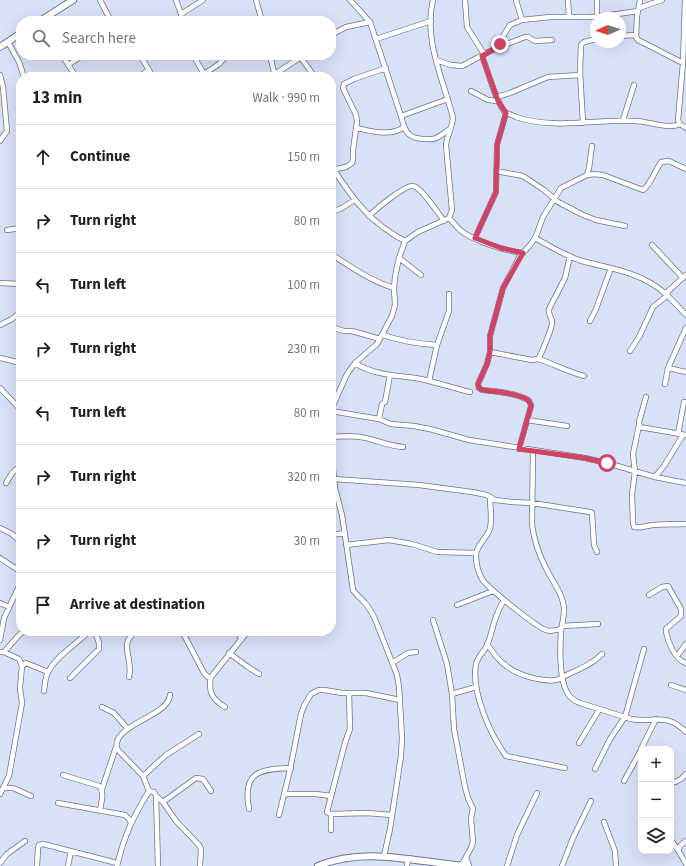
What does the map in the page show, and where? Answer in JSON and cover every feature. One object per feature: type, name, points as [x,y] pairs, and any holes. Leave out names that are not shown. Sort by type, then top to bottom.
[{"type":"street","points":[[49,16],[73,0]]},
{"type":"street","points":[[100,0],[109,16]]},
{"type":"street","points":[[176,0],[181,14],[203,0]]},
{"type":"street","points":[[256,0],[261,16]]},
{"type":"street","points":[[350,0],[370,22],[404,127],[408,134],[412,138],[430,139],[436,138],[450,129]]},
{"type":"street","points":[[336,399],[347,374],[355,363],[370,351],[382,337],[392,316],[395,305],[394,288],[399,258],[405,241],[418,232],[450,218],[452,210],[446,145],[447,136],[453,118],[436,60],[433,43],[431,21],[433,0]]},
{"type":"street","points":[[465,0],[467,27],[483,55],[497,99],[506,113],[522,119],[543,123],[561,124],[623,120],[651,122],[668,126],[676,126],[680,124]]},
{"type":"street","points":[[516,0],[522,20]]},
{"type":"street","points":[[568,0],[569,17]]},
{"type":"street","points":[[597,0],[597,12]]},
{"type":"street","points":[[640,0],[635,35],[638,40],[683,63]]},
{"type":"street","points":[[626,12],[638,10],[662,0]]},
{"type":"street","points":[[685,0],[683,63],[678,120],[680,124],[686,128]]},
{"type":"street","points":[[436,60],[450,65],[462,66],[496,48],[500,44],[510,25],[522,20],[539,17],[590,17]]},
{"type":"street","points":[[376,38],[431,21]]},
{"type":"street","points":[[336,32],[346,27],[370,22]]},
{"type":"street","points":[[626,36],[635,35]]},
{"type":"street","points":[[0,48],[16,36]]},
{"type":"street","points":[[500,44],[507,44],[525,37],[535,41],[552,40]]},
{"type":"street","points":[[583,123],[580,75],[581,45],[584,42],[590,40]]},
{"type":"street","points":[[8,42],[16,57]]},
{"type":"street","points":[[18,60],[22,72]]},
{"type":"street","points":[[65,60],[73,72]]},
{"type":"street","points":[[68,65],[75,60]]},
{"type":"street","points":[[143,60],[148,70],[145,72]]},
{"type":"street","points":[[197,60],[203,72]]},
{"type":"street","points":[[207,72],[223,60]]},
{"type":"street","points":[[271,60],[274,72]]},
{"type":"street","points":[[279,72],[297,60]]},
{"type":"street","points":[[305,60],[312,72]]},
{"type":"street","points":[[336,169],[346,167],[352,163],[356,128],[356,115],[343,88],[344,84],[386,68]]},
{"type":"street","points":[[0,75],[3,87],[7,131],[0,141]]},
{"type":"street","points":[[471,92],[488,100],[497,99],[548,77],[580,75]]},
{"type":"street","points":[[623,120],[634,85]]},
{"type":"street","points":[[401,116],[448,99]]},
{"type":"street","points":[[475,238],[494,195],[496,184],[497,145],[506,113]]},
{"type":"street","points":[[356,128],[384,133],[399,130],[404,127]]},
{"type":"street","points":[[587,175],[590,168],[592,146]]},
{"type":"street","points":[[519,449],[531,406],[528,400],[517,396],[482,390],[479,388],[478,384],[487,364],[490,352],[490,336],[503,288],[523,253],[535,238],[543,217],[553,199],[561,188],[587,175],[603,175],[643,190],[647,187],[650,179],[661,162],[669,161],[686,169]]},
{"type":"street","points":[[496,172],[523,176],[544,190],[553,199],[573,210],[596,220],[625,226]]},
{"type":"street","points":[[336,175],[369,216],[390,233],[405,241]]},
{"type":"street","points":[[369,216],[409,186],[414,186],[420,190],[444,221]]},
{"type":"street","points":[[336,210],[355,200]]},
{"type":"street","points":[[450,218],[461,231],[475,238],[501,248],[523,253]]},
{"type":"street","points":[[7,230],[16,229]]},
{"type":"street","points":[[535,238],[580,261],[611,268],[648,281],[667,294],[686,315]]},
{"type":"street","points":[[630,351],[639,337],[653,307],[684,276],[652,245]]},
{"type":"street","points":[[538,359],[552,328],[552,322],[548,313],[549,309],[565,278],[570,256]]},
{"type":"street","points":[[336,257],[384,285],[394,288]]},
{"type":"street","points":[[399,258],[421,275]]},
{"type":"street","points":[[590,321],[611,268]]},
{"type":"street","points":[[0,283],[16,284]]},
{"type":"street","points":[[428,381],[437,345],[449,311],[449,294]]},
{"type":"street","points":[[0,324],[16,316]]},
{"type":"street","points":[[665,384],[668,368],[686,328]]},
{"type":"street","points":[[336,329],[412,343],[437,345]]},
{"type":"street","points":[[490,352],[532,360],[538,359],[554,364],[572,373],[584,376]]},
{"type":"street","points":[[0,358],[16,362]]},
{"type":"street","points":[[355,363],[371,371],[428,381],[470,392]]},
{"type":"street","points":[[668,368],[686,372]]},
{"type":"street","points":[[379,420],[382,404],[385,402],[390,375]]},
{"type":"street","points":[[0,388],[16,405]]},
{"type":"street","points":[[646,397],[639,422],[633,454],[635,472],[632,494],[634,527],[686,524]]},
{"type":"street","points":[[655,477],[664,466],[682,434],[684,402]]},
{"type":"street","points":[[336,411],[391,424],[414,426],[469,440],[519,449],[585,458],[655,477],[686,483]]},
{"type":"street","points":[[527,420],[567,426]]},
{"type":"street","points":[[639,425],[640,427],[682,434]]},
{"type":"street","points":[[336,437],[360,437],[382,444],[403,447]]},
{"type":"street","points":[[534,451],[532,524],[534,536],[546,568],[562,600],[564,609],[560,648],[563,677],[568,694],[572,699],[598,710],[625,718],[672,721],[679,724],[686,732]]},
{"type":"street","points":[[6,483],[16,469]]},
{"type":"street","points":[[336,480],[419,485],[472,492],[487,495],[495,500],[532,503],[590,512],[592,513],[594,545],[597,552]]},
{"type":"street","points":[[336,490],[345,533],[353,590],[357,597],[371,610],[397,674],[402,738],[401,756],[384,856]]},
{"type":"street","points":[[490,498],[489,531],[478,547],[476,553],[478,571],[482,579],[504,600],[545,630],[551,631],[562,628],[598,624]]},
{"type":"street","points":[[0,528],[16,538]]},
{"type":"street","points":[[336,534],[345,533]]},
{"type":"street","points":[[346,545],[389,540],[412,544],[437,552],[476,553]]},
{"type":"street","points":[[0,558],[16,569]]},
{"type":"street","points":[[649,595],[662,587],[668,586],[681,609],[681,616],[666,629],[666,632],[677,656],[680,660],[686,663]]},
{"type":"street","points":[[457,605],[493,591]]},
{"type":"street","points":[[0,640],[4,618],[16,592]]},
{"type":"street","points":[[504,600],[487,644],[476,663],[476,688],[487,722],[506,756],[565,768]]},
{"type":"street","points":[[0,603],[9,607]]},
{"type":"street","points":[[433,620],[447,664],[452,694],[454,729],[465,787],[473,809],[471,818],[473,842],[461,866]]},
{"type":"street","points":[[0,794],[9,776],[22,703],[20,688],[22,666],[19,659],[2,652],[17,636]]},
{"type":"street","points":[[44,691],[48,672],[62,654],[85,636]]},
{"type":"street","points":[[70,678],[99,649],[97,636]]},
{"type":"street","points":[[129,677],[127,640],[130,636]]},
{"type":"street","points":[[185,636],[204,673],[208,677],[211,677]]},
{"type":"street","points":[[225,707],[217,702],[213,697],[209,687],[211,677],[241,638]]},
{"type":"street","points":[[487,644],[503,663],[517,672],[548,680],[557,680],[596,660],[602,654]]},
{"type":"street","points":[[677,656],[686,644]]},
{"type":"street","points":[[595,769],[610,739],[625,718],[644,649]]},
{"type":"street","points":[[392,663],[408,653],[416,652]]},
{"type":"street","points":[[229,653],[259,674]]},
{"type":"street","points":[[22,666],[26,663],[48,672]]},
{"type":"street","points":[[671,685],[686,690]]},
{"type":"street","points":[[452,694],[476,688]]},
{"type":"street","points":[[279,815],[291,768],[301,714],[311,694],[315,691],[324,690],[349,693],[366,693],[400,700]]},
{"type":"street","points":[[331,830],[330,814],[327,812],[350,729],[349,693]]},
{"type":"street","points":[[100,811],[102,789],[116,746],[123,731],[165,706],[170,699],[170,695]]},
{"type":"street","points":[[102,707],[114,713],[127,728]]},
{"type":"street","points":[[578,743],[598,710]]},
{"type":"street","points":[[642,746],[656,719]]},
{"type":"street","points":[[143,776],[166,755],[199,734]]},
{"type":"street","points":[[116,746],[117,749],[143,776],[149,791],[154,792],[176,821],[199,845],[201,849],[200,866]]},
{"type":"street","points":[[624,781],[638,755]]},
{"type":"street","points":[[248,809],[247,793],[250,780],[253,776],[277,769],[291,768]]},
{"type":"street","points":[[675,782],[686,774]]},
{"type":"street","points":[[63,775],[99,786],[102,789]]},
{"type":"street","points":[[163,802],[196,778],[203,779],[211,791]]},
{"type":"street","points":[[4,788],[13,788],[31,796]]},
{"type":"street","points":[[37,866],[38,848],[39,845],[43,844],[117,865],[126,834],[149,791]]},
{"type":"street","points":[[507,866],[518,835],[537,793]]},
{"type":"street","points":[[285,794],[316,794],[331,796]]},
{"type":"street","points":[[156,796],[158,866]]},
{"type":"street","points":[[562,866],[576,832],[592,801]]},
{"type":"street","points":[[58,803],[125,815],[131,823]]},
{"type":"street","points":[[330,814],[367,813],[392,815]]},
{"type":"street","points":[[604,822],[616,851],[616,866]]},
{"type":"street","points":[[0,863],[7,854],[24,841]]},
{"type":"street","points":[[678,850],[680,845],[686,841]]},
{"type":"street","points":[[674,844],[686,864]]},
{"type":"street","points":[[68,866],[71,851]]},
{"type":"street","points":[[318,866],[348,858],[384,856],[408,858],[437,864],[464,866]]},
{"type":"street","points":[[466,857],[468,866]]},
{"type":"street","points":[[407,866],[408,858]]},
{"type":"route","points":[[500,44],[482,56],[498,101],[506,113],[497,145],[496,192],[475,238],[501,248],[523,253],[503,288],[500,297],[490,336],[490,352],[487,364],[478,384],[479,388],[482,390],[517,396],[528,400],[530,403],[531,406],[519,449],[585,458],[607,463]]}]
